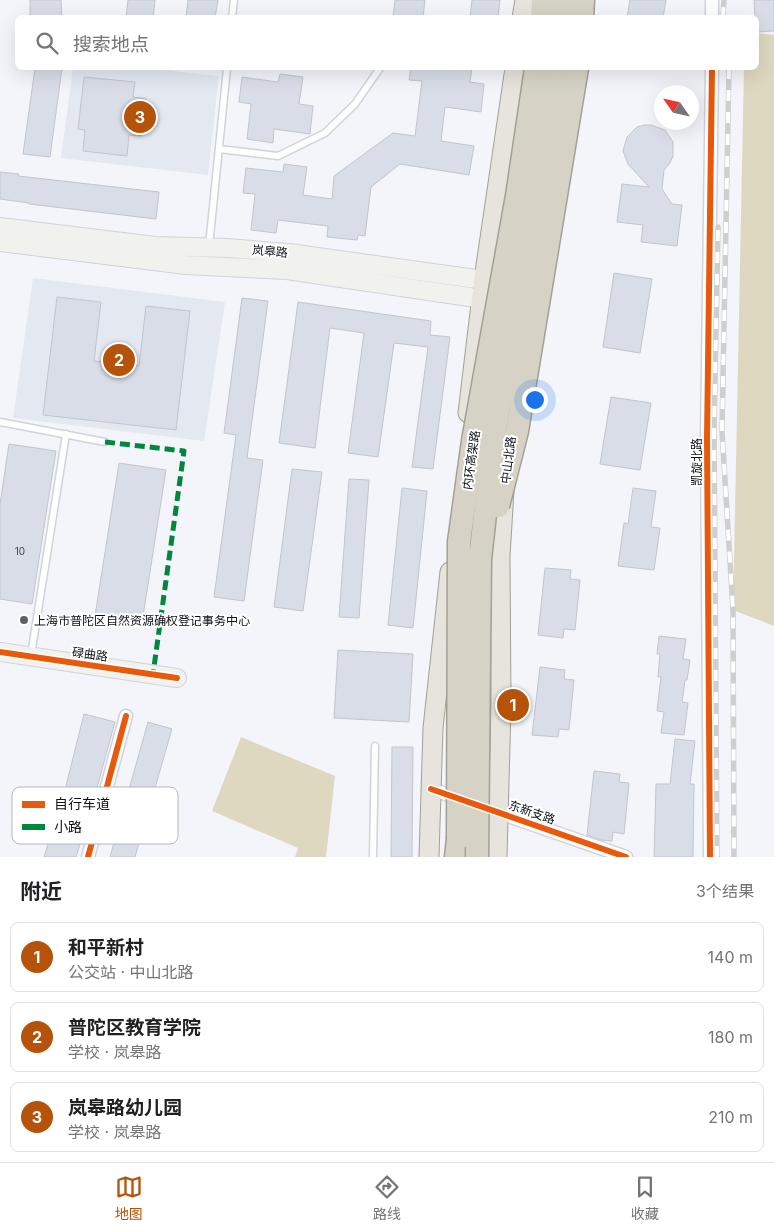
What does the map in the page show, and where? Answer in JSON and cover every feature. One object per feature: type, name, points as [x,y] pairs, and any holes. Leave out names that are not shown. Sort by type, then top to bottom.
[{"type":"highway","points":[[542,15],[543,0]]},
{"type":"highway","points":[[562,15],[563,0]]},
{"type":"highway","points":[[580,15],[582,0]]},
{"type":"highway","name":"内环高架路","points":[[457,851],[459,542],[473,440],[517,196],[536,70]]},
{"type":"highway","name":"内环高架路","points":[[477,857],[480,559],[494,434],[538,189],[556,70]]},
{"type":"highway","points":[[480,559],[498,506],[517,431],[576,70]]},
{"type":"main road","points":[[522,15],[525,0]]},
{"type":"main road","points":[[429,857],[433,728],[481,298],[515,70]]},
{"type":"main road","name":"中山北路","points":[[497,857],[501,707],[500,556],[508,445],[538,288],[572,70]]},
{"type":"main road","name":"岚皋路","points":[[1,240],[289,253],[538,288]]},
{"type":"main road","name":"岚皋路","points":[[1,240],[186,265],[286,270],[534,307]]},
{"type":"main road","name":"碌曲路","points":[[0,652],[177,678]]},
{"type":"street","points":[[712,0],[712,15]]},
{"type":"street","name":"凯旋北路","points":[[710,857],[707,428],[712,70]]},
{"type":"street","points":[[107,787],[126,716]]},
{"type":"street","name":"东新支路","points":[[431,789],[626,857]]},
{"type":"street","points":[[88,857],[92,844]]},
{"type":"lane","points":[[232,15],[234,0]]},
{"type":"lane","points":[[209,248],[227,70]]},
{"type":"lane","points":[[219,149],[278,156],[325,133],[355,104],[379,70]]},
{"type":"lane","points":[[0,422],[106,442]]},
{"type":"lane","points":[[31,656],[66,434]]},
{"type":"lane","points":[[373,857],[375,746]]},
{"type":"shaded area","points":[[759,33],[774,35],[774,626],[733,610],[744,70],[759,70]]},
{"type":"shaded area","points":[[73,70],[165,70],[219,76],[208,175],[61,158]]},
{"type":"shaded area","points":[[33,278],[225,302],[204,441],[13,418]]},
{"type":"shaded area","points":[[241,737],[335,776],[326,857],[295,857],[298,848],[212,811]]},
{"type":"building","points":[[30,0],[61,0],[62,15],[30,15]]},
{"type":"building","points":[[128,0],[155,0],[153,15],[126,15]]},
{"type":"building","points":[[188,0],[218,0],[216,15],[186,15]]},
{"type":"building","points":[[395,0],[425,0],[423,15],[393,15]]},
{"type":"building","points":[[472,0],[500,0],[498,15],[470,15]]},
{"type":"building","points":[[630,0],[666,0],[664,15],[628,15]]},
{"type":"building","points":[[754,0],[774,0],[774,31],[759,32],[759,15],[755,15]]},
{"type":"building","points":[[35,70],[62,70],[50,157],[23,154]]},
{"type":"building","points":[[411,70],[472,70],[470,82],[484,84],[481,112],[445,107],[441,141],[474,146],[469,175],[400,164],[371,187],[365,236],[358,235],[357,240],[327,237],[328,226],[278,220],[276,233],[251,230],[255,194],[243,193],[246,168],[283,172],[284,164],[307,167],[303,195],[332,199],[334,176],[393,133],[415,136],[422,81],[409,80]]},
{"type":"building","points":[[280,74],[303,77],[299,104],[313,106],[310,134],[274,129],[273,143],[247,139],[251,104],[239,102],[242,77],[278,82]]},
{"type":"building","points":[[84,77],[135,82],[133,97],[146,99],[141,136],[129,135],[127,156],[83,151],[85,130],[78,129]]},
{"type":"building","points":[[651,125],[654,126],[654,130],[665,130],[673,142],[673,156],[664,170],[662,189],[672,204],[682,205],[677,246],[641,242],[643,225],[617,222],[622,184],[649,187],[628,164],[623,151],[627,137],[637,127]]},
{"type":"building","points":[[0,172],[19,174],[18,176],[159,192],[156,219],[0,199]]},
{"type":"building","points":[[614,273],[652,279],[640,353],[603,347]]},
{"type":"building","points":[[57,297],[101,302],[94,361],[139,366],[146,306],[190,311],[176,430],[43,415]]},
{"type":"building","points":[[242,298],[268,301],[247,458],[263,460],[244,601],[214,597],[236,435],[224,433]]},
{"type":"building","points":[[298,302],[431,321],[430,335],[450,337],[433,469],[412,467],[428,347],[394,343],[378,457],[348,453],[364,333],[330,328],[315,448],[279,443]]},
{"type":"building","points":[[611,397],[651,403],[640,470],[600,464]]},
{"type":"building","points":[[9,444],[56,451],[32,604],[0,599],[0,504]]},
{"type":"building","points":[[119,463],[166,470],[142,623],[95,616]]},
{"type":"building","points":[[292,469],[322,472],[303,611],[274,607]]},
{"type":"building","points":[[349,479],[369,480],[359,618],[339,617]]},
{"type":"building","points":[[402,488],[427,491],[413,628],[388,625]]},
{"type":"building","points":[[633,488],[656,491],[651,527],[660,528],[654,570],[618,566],[624,523],[628,524]]},
{"type":"building","points":[[545,568],[571,570],[570,579],[580,580],[575,630],[564,629],[563,638],[538,635]]},
{"type":"building","points":[[659,636],[686,639],[683,659],[690,660],[682,702],[688,703],[684,735],[661,733],[664,712],[657,711],[661,677],[658,677],[660,654],[657,654]]},
{"type":"building","points":[[338,650],[413,654],[409,722],[334,718]]},
{"type":"building","points":[[540,667],[565,670],[564,679],[574,680],[569,730],[559,729],[558,737],[532,735]]},
{"type":"building","points":[[84,714],[115,722],[97,787],[66,787]]},
{"type":"building","points":[[148,722],[172,729],[155,787],[130,787]]},
{"type":"building","points":[[675,739],[695,741],[690,784],[694,784],[693,857],[654,857],[656,784],[670,784]]},
{"type":"building","points":[[392,747],[413,747],[412,857],[391,857]]},
{"type":"building","points":[[594,771],[620,774],[619,782],[629,783],[624,834],[613,832],[612,841],[601,840],[587,835]]},
{"type":"building","points":[[48,844],[80,844],[76,857],[44,857]]},
{"type":"building","points":[[114,844],[139,844],[135,857],[110,857]]},
{"type":"railway","points":[[723,15],[724,0]]},
{"type":"railway","points":[[729,70],[722,431],[733,610],[734,857]]},
{"type":"railway","points":[[717,857],[714,432],[718,227]]},
{"type":"marked path","points":[[105,442],[184,451],[153,674]]},
{"type":"cycle path","points":[[710,857],[707,438],[712,70]]},
{"type":"cycle path","points":[[0,652],[177,678]]},
{"type":"cycle path","points":[[107,787],[126,716]]},
{"type":"cycle path","points":[[431,789],[626,857]]},
{"type":"cycle path","points":[[88,857],[92,844]]},
{"type":"place","name":"岚皋路幼儿园","points":[[140,117]]},
{"type":"place","name":"普陀区教育学院","points":[[119,360]]},
{"type":"place","name":"上海市普陀区自然资源确权登记事务中心","points":[[24,620]]},
{"type":"place","name":"和平新村","points":[[513,705]]}]
